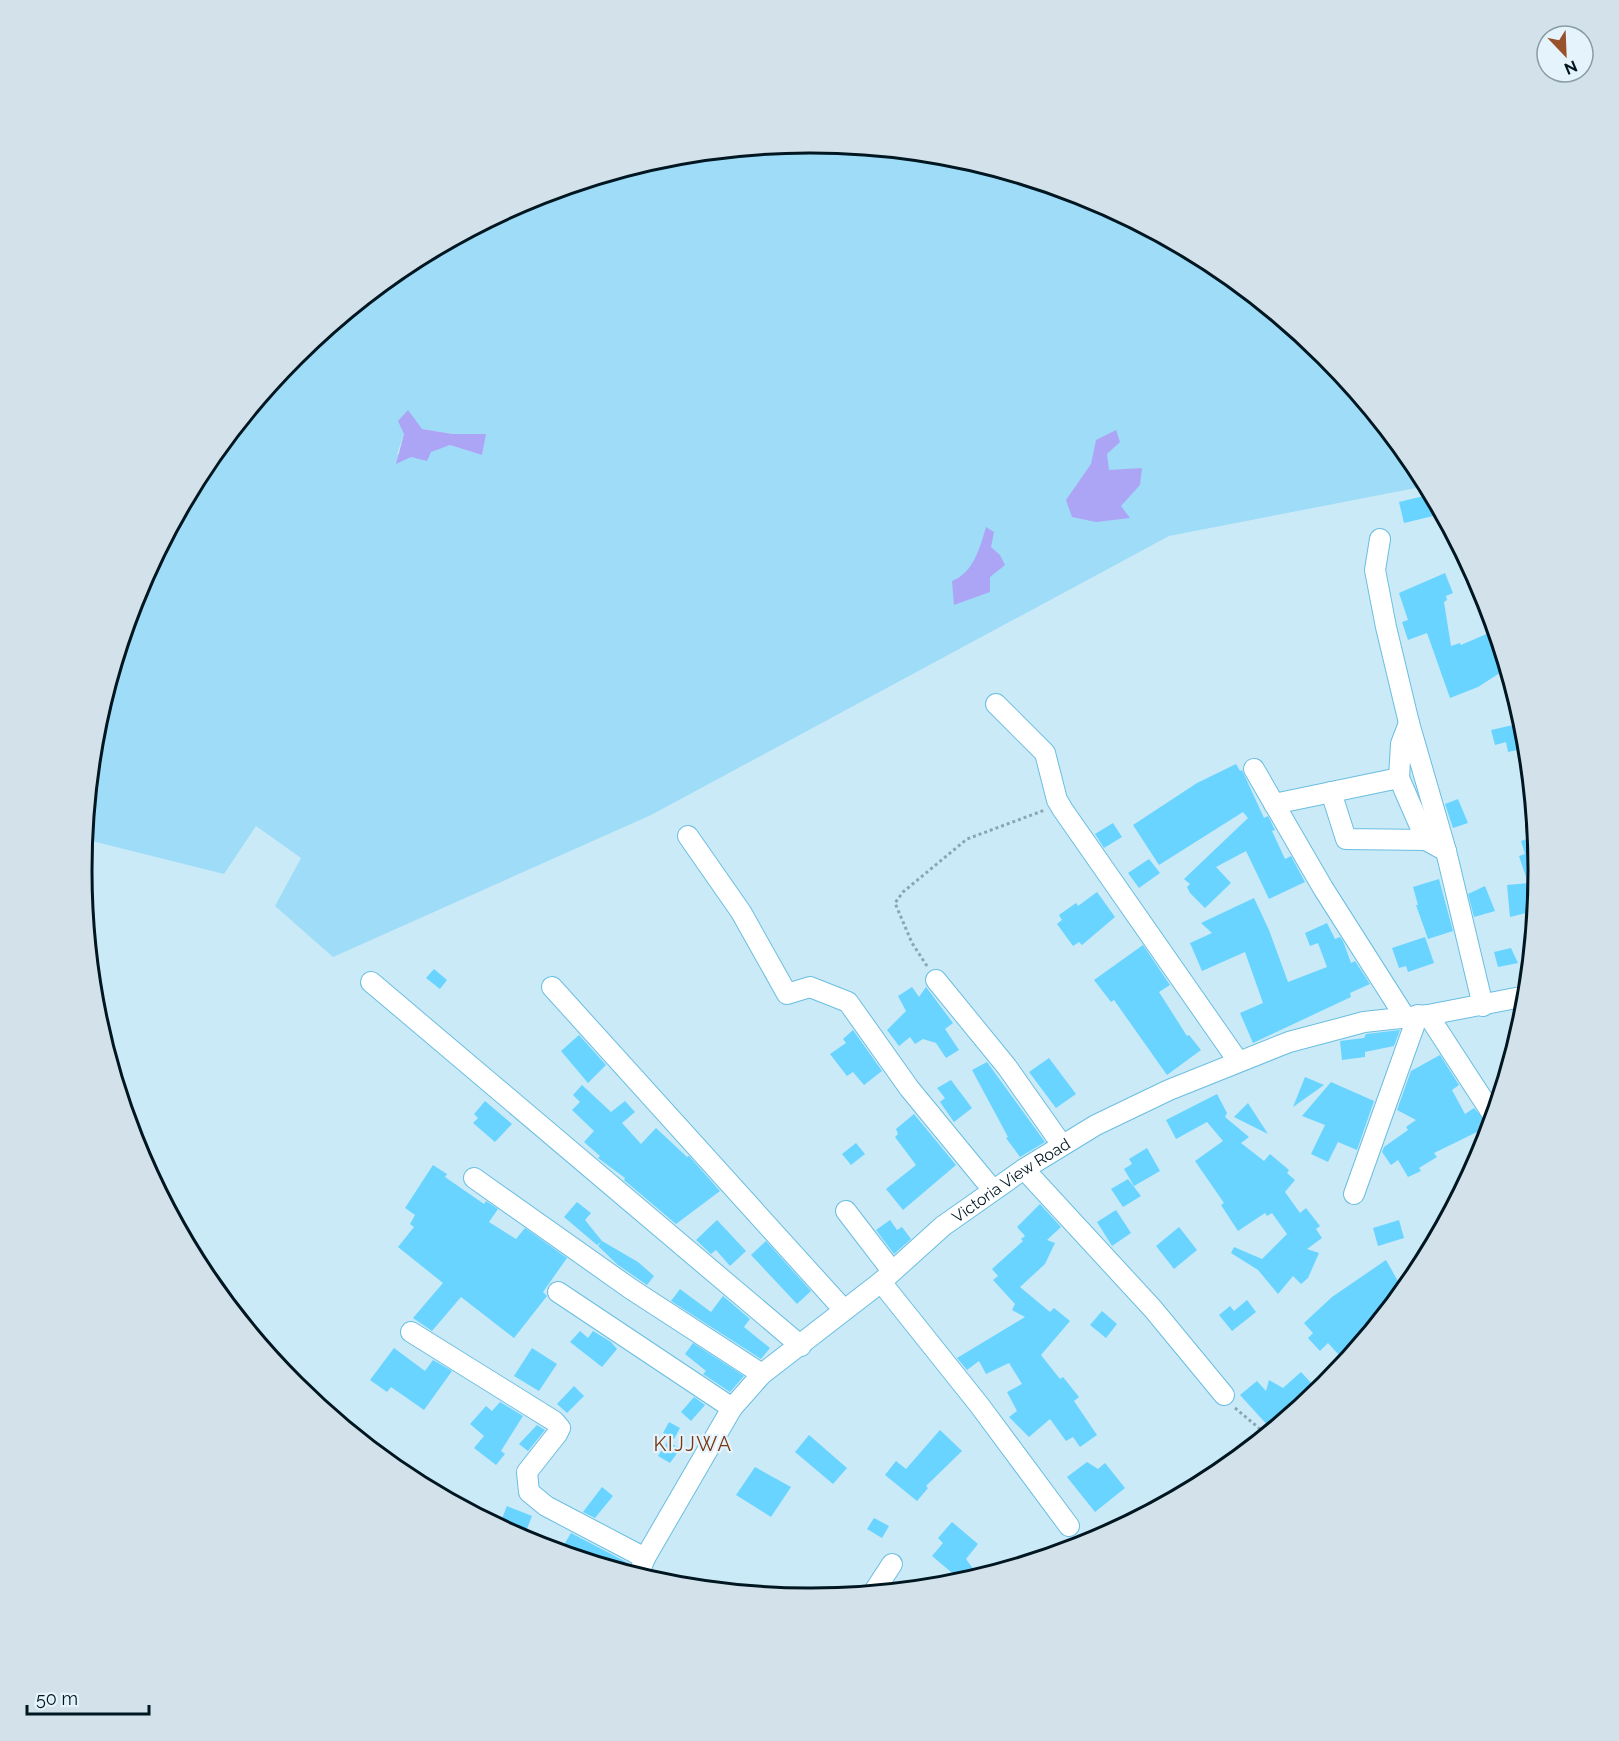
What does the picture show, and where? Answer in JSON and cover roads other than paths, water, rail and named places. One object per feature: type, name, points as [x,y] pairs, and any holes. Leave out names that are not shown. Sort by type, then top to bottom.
[{"type":"street","points":[[1380,539],[1375,570],[1408,723],[1446,850],[1483,1006]]},
{"type":"street","points":[[996,704],[1045,753],[1060,804],[1238,1061]]},
{"type":"street","points":[[1408,723],[1401,744],[1399,778],[1426,840]]},
{"type":"street","points":[[1254,770],[1323,888],[1487,1107]]},
{"type":"street","points":[[1274,804],[1399,778]]},
{"type":"street","points":[[1331,792],[1346,839],[1426,840],[1446,850]]},
{"type":"street","points":[[688,836],[741,912],[787,994],[810,987],[848,1002],[909,1089],[992,1189]]},
{"type":"street","points":[[936,980],[1007,1068],[1062,1145]]},
{"type":"street","points":[[370,982],[801,1346]]},
{"type":"street","points":[[552,987],[844,1310]]},
{"type":"street","name":"Victoria View Road","points":[[641,1567],[732,1408],[762,1374],[801,1346],[886,1277],[943,1226],[992,1189],[1107,1120],[1238,1061],[1289,1042],[1364,1022],[1483,1006],[1516,998]]},
{"type":"street","points":[[1354,1194],[1417,1016]]},
{"type":"street","points":[[1024,1169],[1132,1286],[1224,1395]]},
{"type":"street","points":[[474,1178],[631,1289],[762,1374]]},
{"type":"street","points":[[846,1211],[886,1277],[1069,1526]]},
{"type":"street","points":[[558,1292],[732,1408]]},
{"type":"street","points":[[411,1332],[554,1421],[560,1428],[557,1434],[527,1472],[529,1492],[546,1506],[641,1567]]},
{"type":"street","points":[[878,1585],[892,1564]]},
{"type":"district","name":"KIJJWA","points":[[693,1444]]}]
